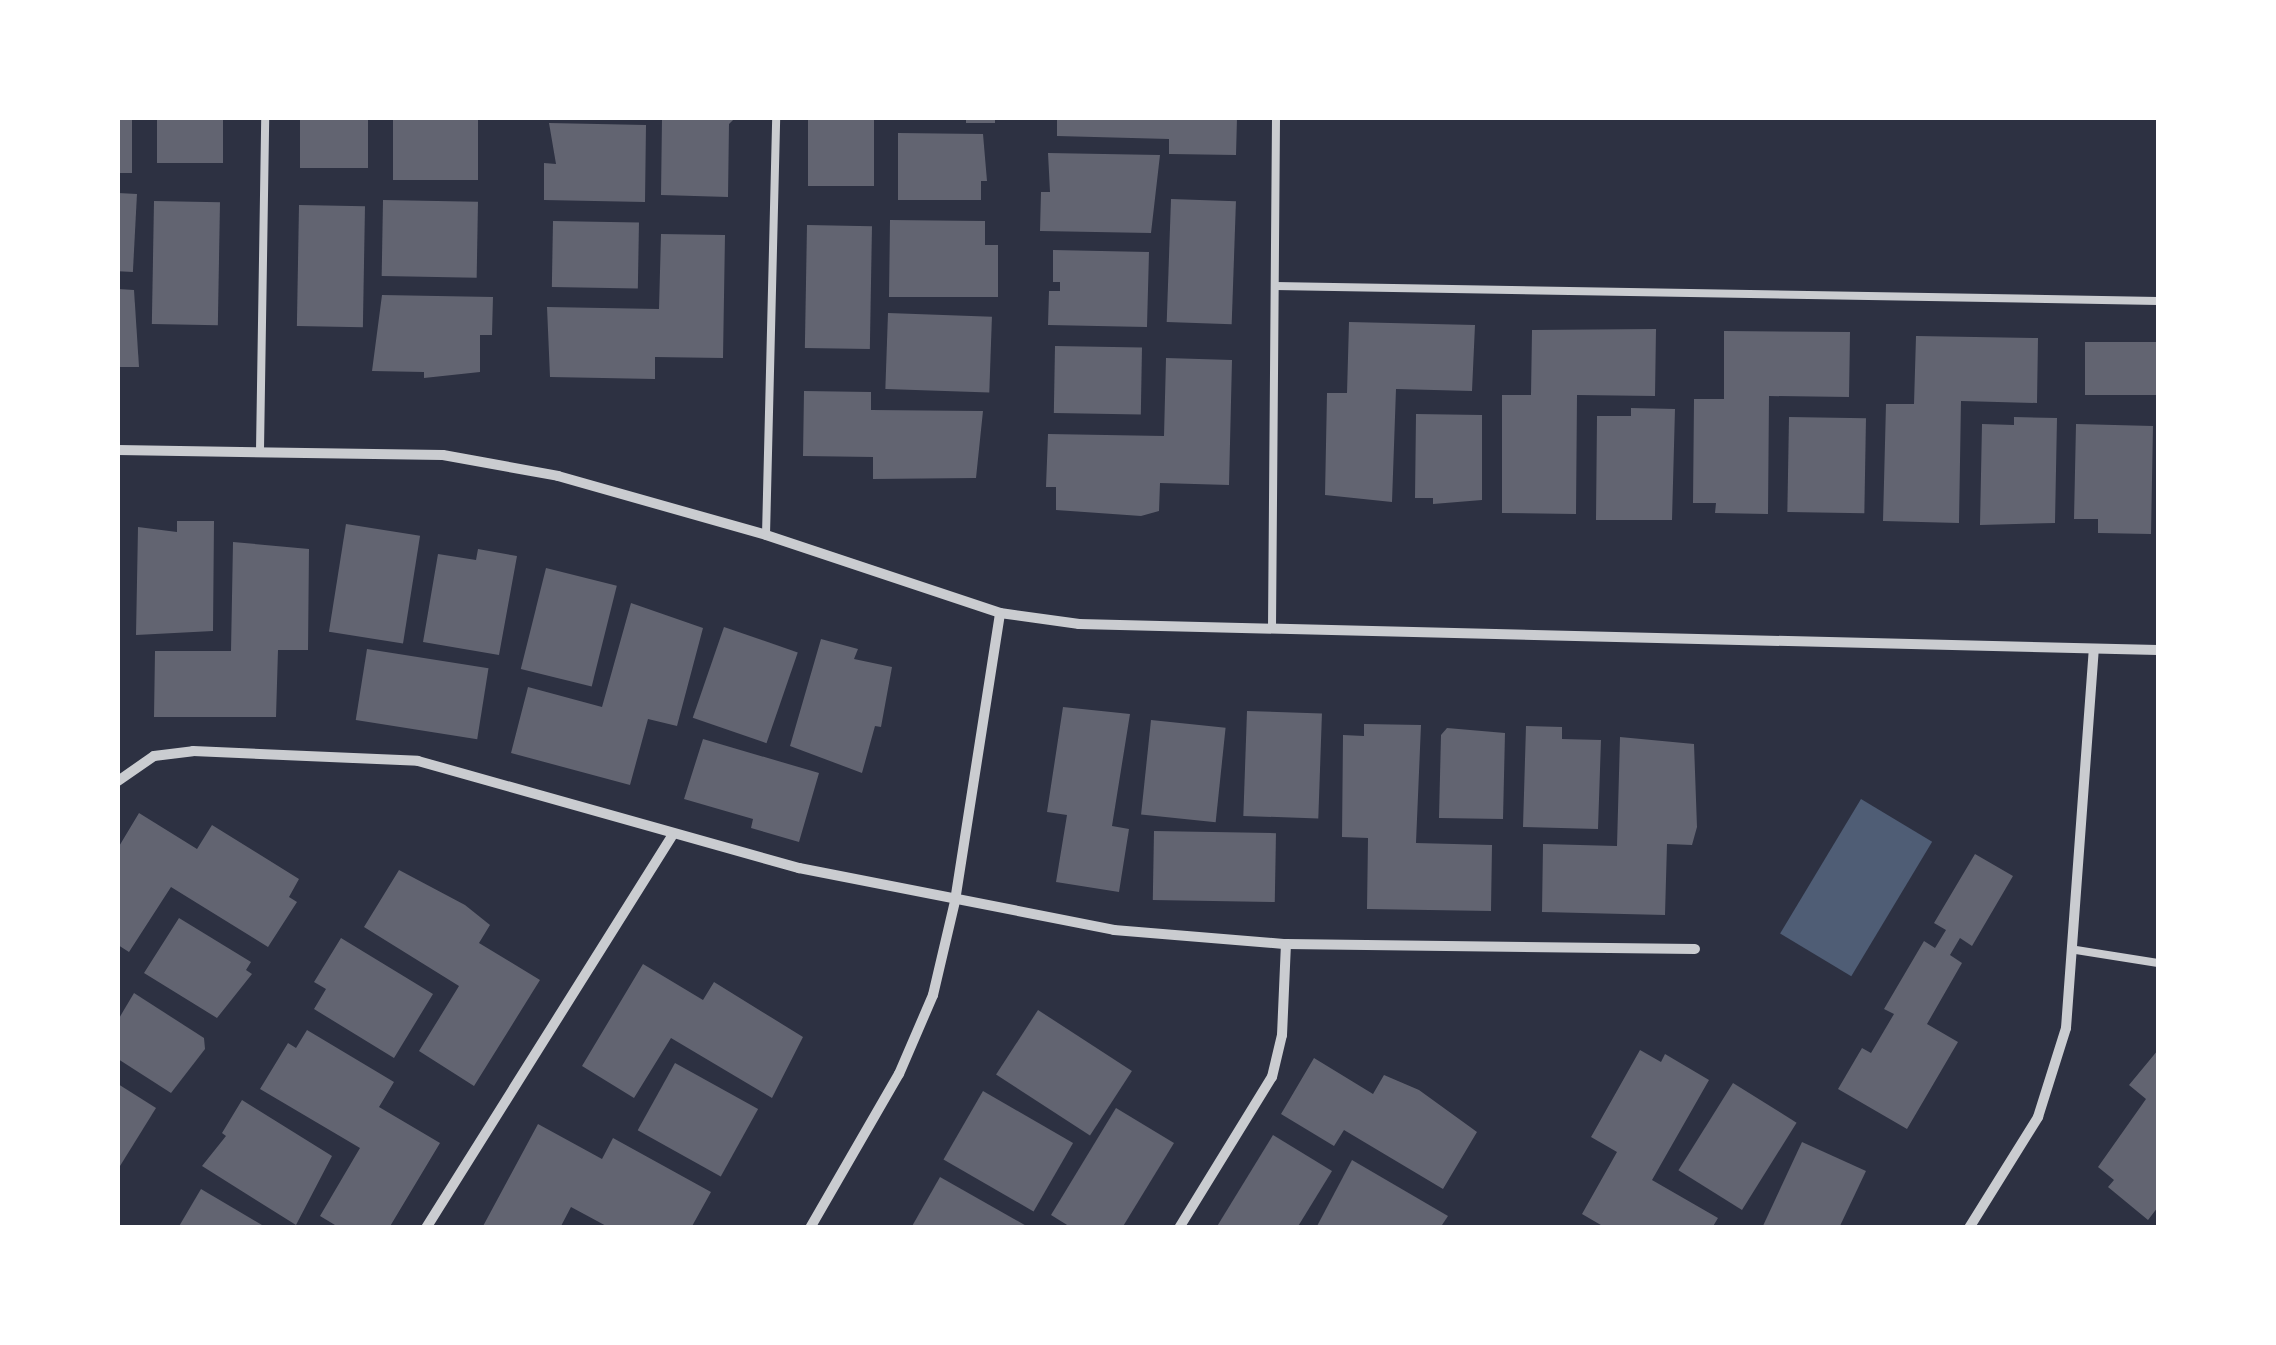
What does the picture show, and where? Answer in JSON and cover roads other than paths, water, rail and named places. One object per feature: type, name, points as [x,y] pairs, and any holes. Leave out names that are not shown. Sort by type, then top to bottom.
[{"type":"street","points":[[118,450],[443,455],[558,476],[766,535],[1000,614],[1079,624],[2158,650]]},
{"type":"street","points":[[810,1228],[899,1074],[932,995],[955,900],[1000,614]]},
{"type":"street","points":[[1969,1228],[2038,1117],[2066,1028],[2076,950],[2094,650]]},
{"type":"street","points":[[118,780],[154,756],[193,751],[418,761],[672,836],[955,900],[1114,930],[1286,944],[1695,950]]},
{"type":"street","points":[[426,1228],[672,836]]},
{"type":"street","points":[[1179,1228],[1272,1077],[1282,1035],[1286,944]]},
{"type":"lane","points":[[260,450],[266,118]]},
{"type":"lane","points":[[766,535],[776,118]]},
{"type":"lane","points":[[1272,628],[1276,118]]},
{"type":"lane","points":[[1275,286],[2158,301]]},
{"type":"lane","points":[[2076,950],[2158,963]]},
{"type":"water","points":[[1861,799],[1932,842],[1851,976],[1780,934]]}]
